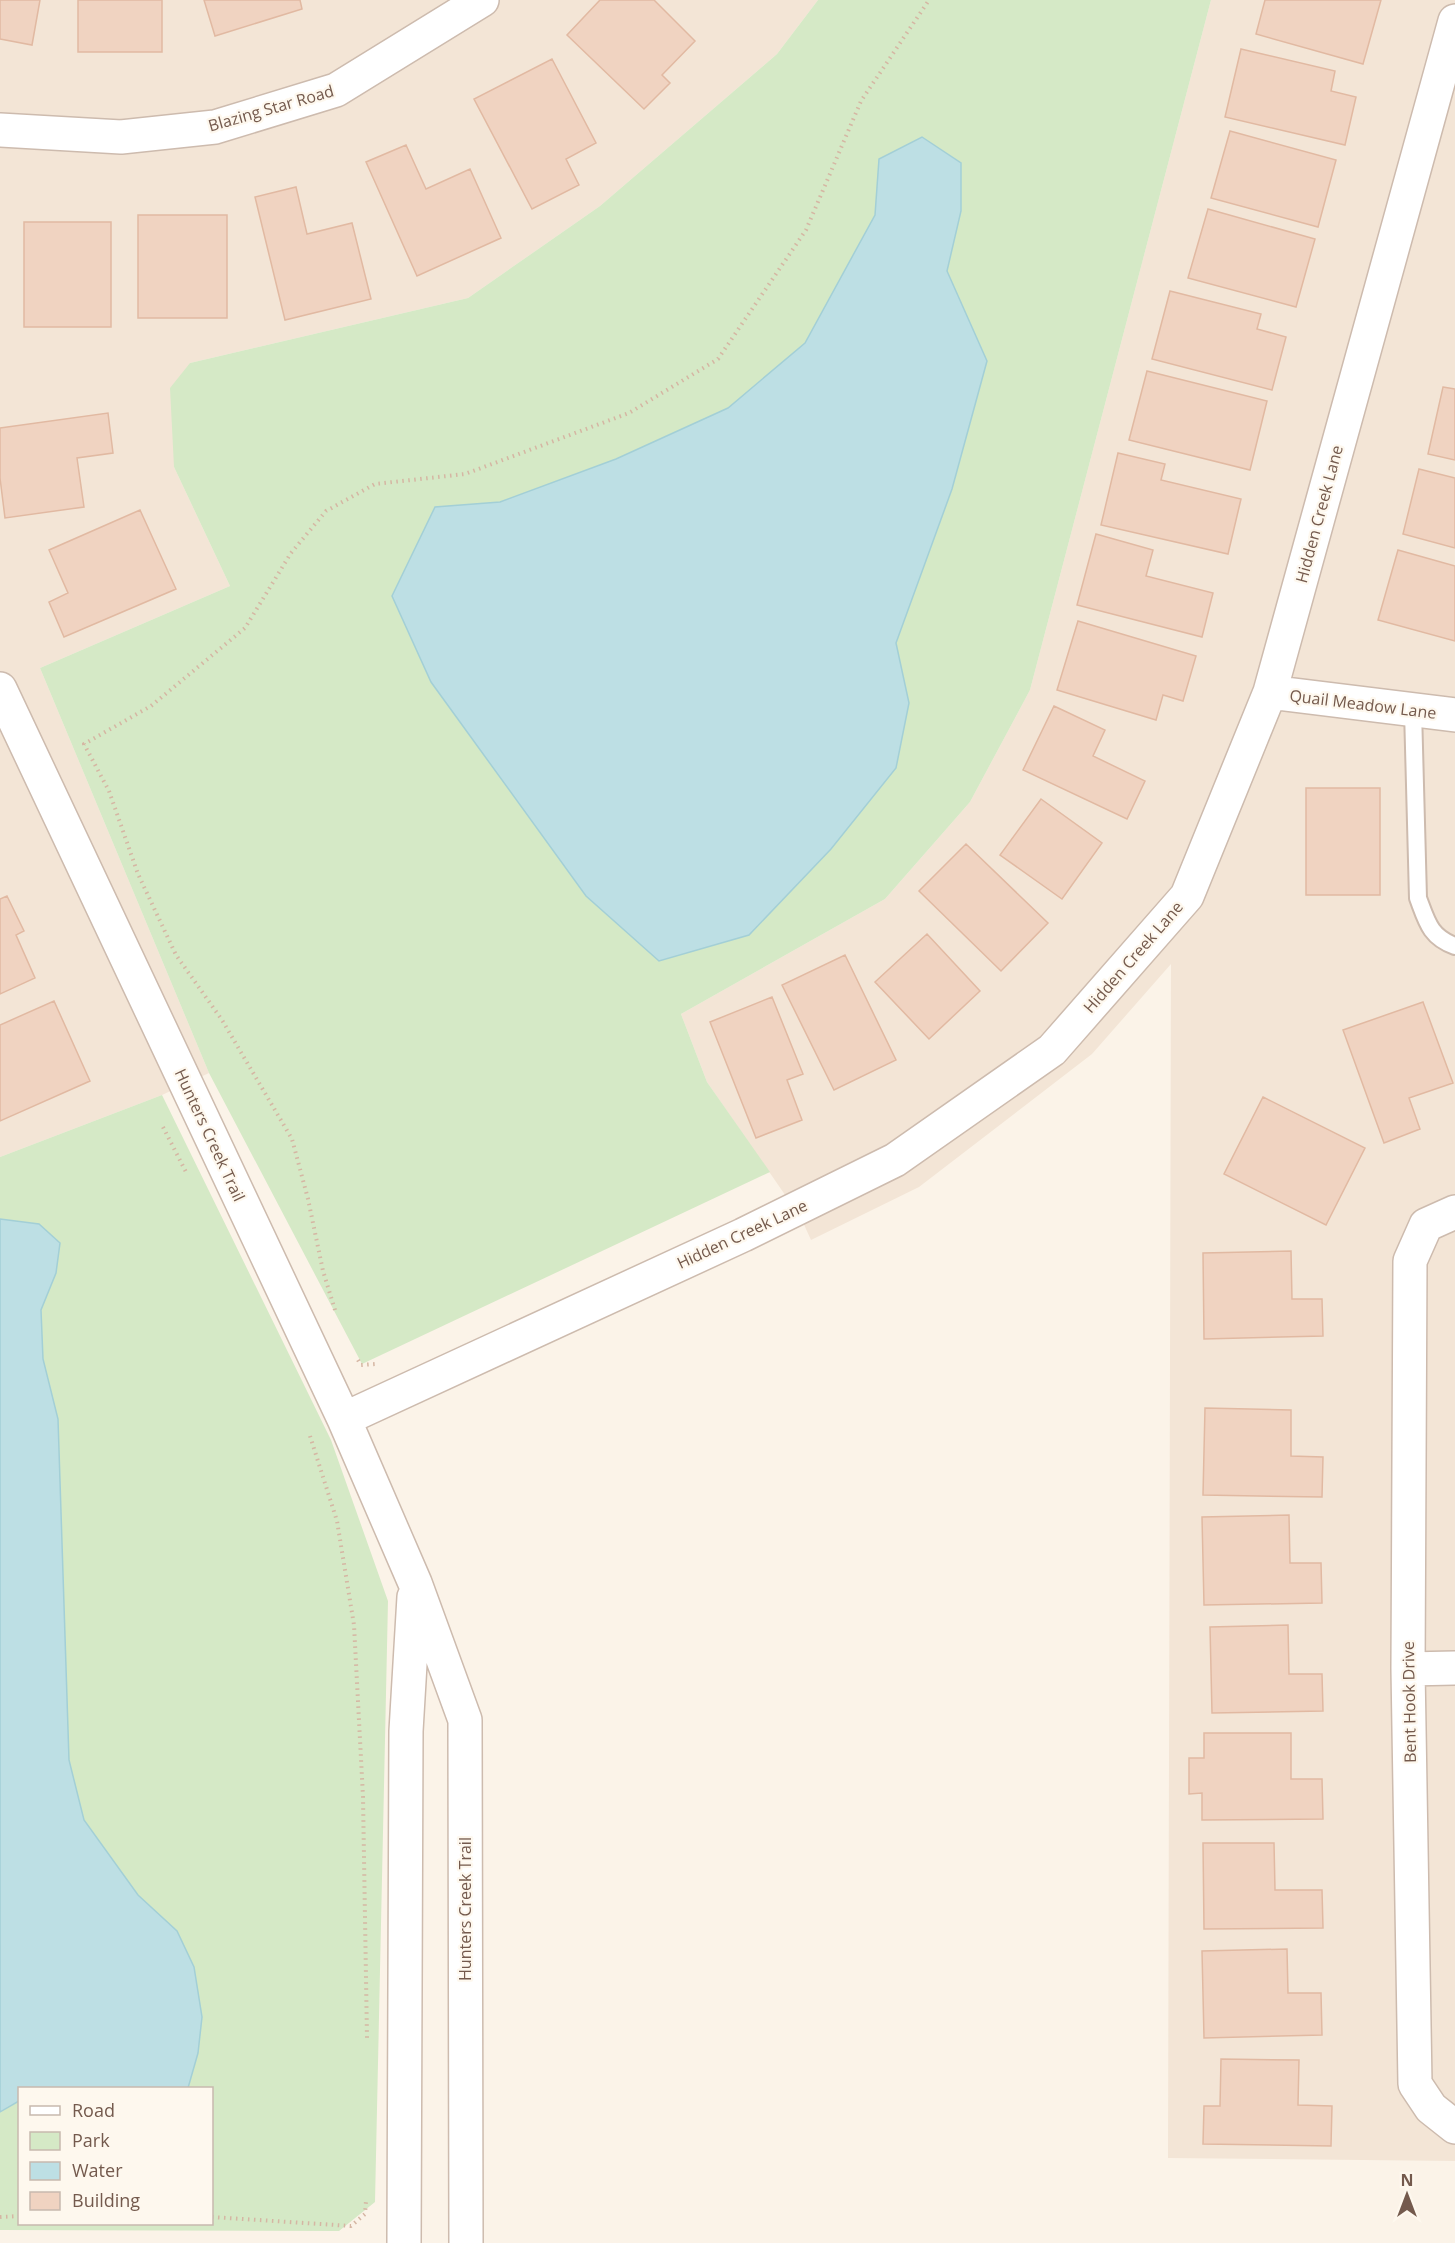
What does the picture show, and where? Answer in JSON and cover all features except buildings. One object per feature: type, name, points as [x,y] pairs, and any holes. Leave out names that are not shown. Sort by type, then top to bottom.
[{"type":"street","name":"Blazing Star Road","points":[[0,130],[121,137],[215,127],[336,90],[482,0]]},
{"type":"street","name":"Hidden Creek Lane","points":[[344,1419],[743,1235],[895,1160],[1052,1050],[1187,896],[1270,692],[1455,21]]},
{"type":"street","name":"Hunters Creek Trail","points":[[0,689],[344,1419],[415,1583],[465,1720],[466,2243]]},
{"type":"street","name":"Quail Meadow Lane","points":[[1270,692],[1455,716]]},
{"type":"street","name":"Bent Hook Drive","points":[[1455,1212],[1426,1226],[1410,1261],[1408,1669],[1415,2084],[1431,2108],[1455,2127]]},
{"type":"street","name":"Hunters Creek Trail","points":[[404,2243],[406,1731],[415,1583]]},
{"type":"street","points":[[1408,1669],[1455,1668]]},
{"type":"lane","points":[[1413,711],[1418,898],[1426,921],[1438,940],[1455,946]]},
{"type":"path","points":[[336,1317],[292,1139],[222,1020],[176,955],[138,874],[109,791],[84,744],[151,706],[245,628],[291,553],[326,511],[375,484],[465,474],[629,413],[718,359],[806,230],[861,100],[929,0]]},
{"type":"path","points":[[163,1127],[189,1179]]},
{"type":"path","points":[[356,1355],[361,1365],[385,1363]]},
{"type":"path","points":[[308,1430],[337,1521],[354,1625],[363,1797],[367,2040]]},
{"type":"path","points":[[213,2217],[351,2226],[365,2214],[366,2191]]},
{"type":"path","points":[[0,2217],[18,2216]]},
{"type":"shaded area","points":[[0,0],[818,0],[777,54],[600,206],[468,298],[190,363],[174,467],[230,586],[40,668],[209,1073],[162,1095],[0,1157]]},
{"type":"shaded area","points":[[1211,0],[1455,0],[1455,2161],[1168,2158],[1171,964],[1092,1054],[919,1187],[811,1240],[801,1218],[707,1082],[681,1014],[885,899],[970,802],[1030,690]]},
{"type":"green space","points":[[818,0],[1211,0],[1030,690],[970,802],[885,899],[681,1014],[707,1082],[770,1172],[362,1364],[209,1073],[40,668],[230,586],[174,467],[170,388],[190,363],[468,298],[600,206],[777,54]]},
{"type":"green space","points":[[162,1095],[331,1440],[388,1601],[375,2202],[339,2231],[0,2230],[0,1157]]},
{"type":"water","points":[[922,137],[961,163],[961,211],[947,271],[987,361],[952,489],[896,643],[909,703],[896,768],[831,849],[749,935],[659,961],[586,896],[431,682],[392,596],[435,507],[500,502],[616,459],[728,408],[805,343],[875,215],[879,159]]},
{"type":"water","points":[[0,1219],[39,1224],[60,1243],[56,1273],[41,1310],[43,1359],[58,1419],[69,1760],[84,1820],[138,1895],[177,1931],[194,1967],[202,2017],[198,2053],[188,2087],[18,2087],[18,2102],[0,2112]]}]
